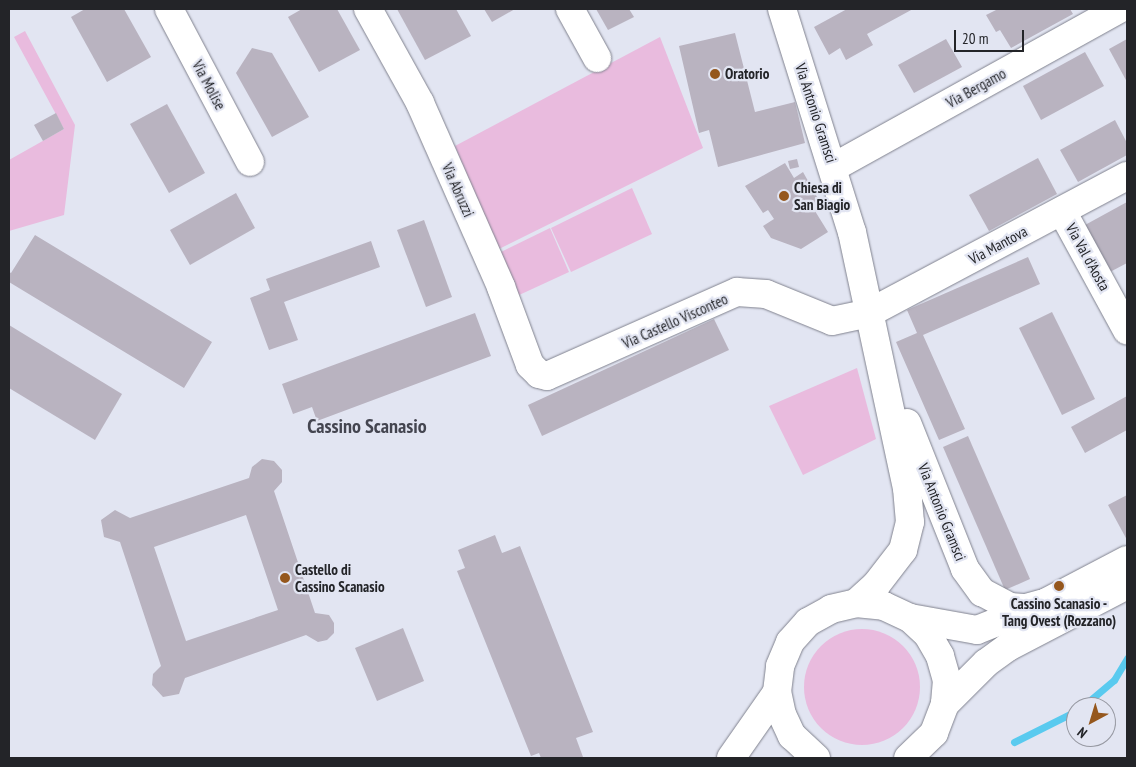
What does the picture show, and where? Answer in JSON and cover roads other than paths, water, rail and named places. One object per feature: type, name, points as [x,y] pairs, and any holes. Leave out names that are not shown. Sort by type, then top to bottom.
[{"type":"street","name":"Via Molise","points":[[169,9],[250,162]]},
{"type":"street","name":"Via Abruzzi","points":[[368,9],[420,103],[501,287],[530,365],[539,374]]},
{"type":"street","points":[[570,9],[597,58]]},
{"type":"street","name":"Via Antonio Gramsci","points":[[782,9],[834,167],[882,364],[907,488],[910,522],[903,550],[876,585],[856,603]]},
{"type":"street","name":"Via Bergamo","points":[[834,167],[1119,9]]},
{"type":"street","name":"Via Mantova","points":[[869,313],[1127,176]]},
{"type":"street","name":"Via Val d'Aosta","points":[[1062,211],[1127,330]]},
{"type":"street","name":"Via Castello Visconteo","points":[[539,374],[558,374],[737,292],[766,294],[832,321],[869,313]]},
{"type":"street","name":"Via Antonio Gramsci","points":[[882,364],[965,569],[982,592],[1010,607],[1026,608],[1047,602]]},
{"type":"street","points":[[816,758],[792,736],[782,715],[777,692],[780,666],[796,635],[808,622],[830,609],[856,603],[884,606],[910,618],[977,630],[1047,602],[1127,560]]},
{"type":"street","points":[[945,704],[986,663],[1008,647],[1127,585]]},
{"type":"street","points":[[908,758],[934,733],[945,704],[946,680],[940,656],[928,635],[910,618]]},
{"type":"street","points":[[731,758],[777,692]]},
{"type":"waterway","points":[[1094,697],[1114,680],[1127,658]]},
{"type":"waterway","points":[[1014,742],[1066,716]]},
{"type":"place","name":"Oratorio","points":[[715,74]]},
{"type":"place","name":"Chiesa di San Biagio","points":[[784,196]]},
{"type":"place","name":"Castello di Cassino Scanasio","points":[[285,578]]},
{"type":"place","name":"Cassino Scanasio - Tang Ovest (Rozzano)","points":[[1059,586]]},
{"type":"district","name":"Cassino Scanasio","points":[[367,426]]}]
